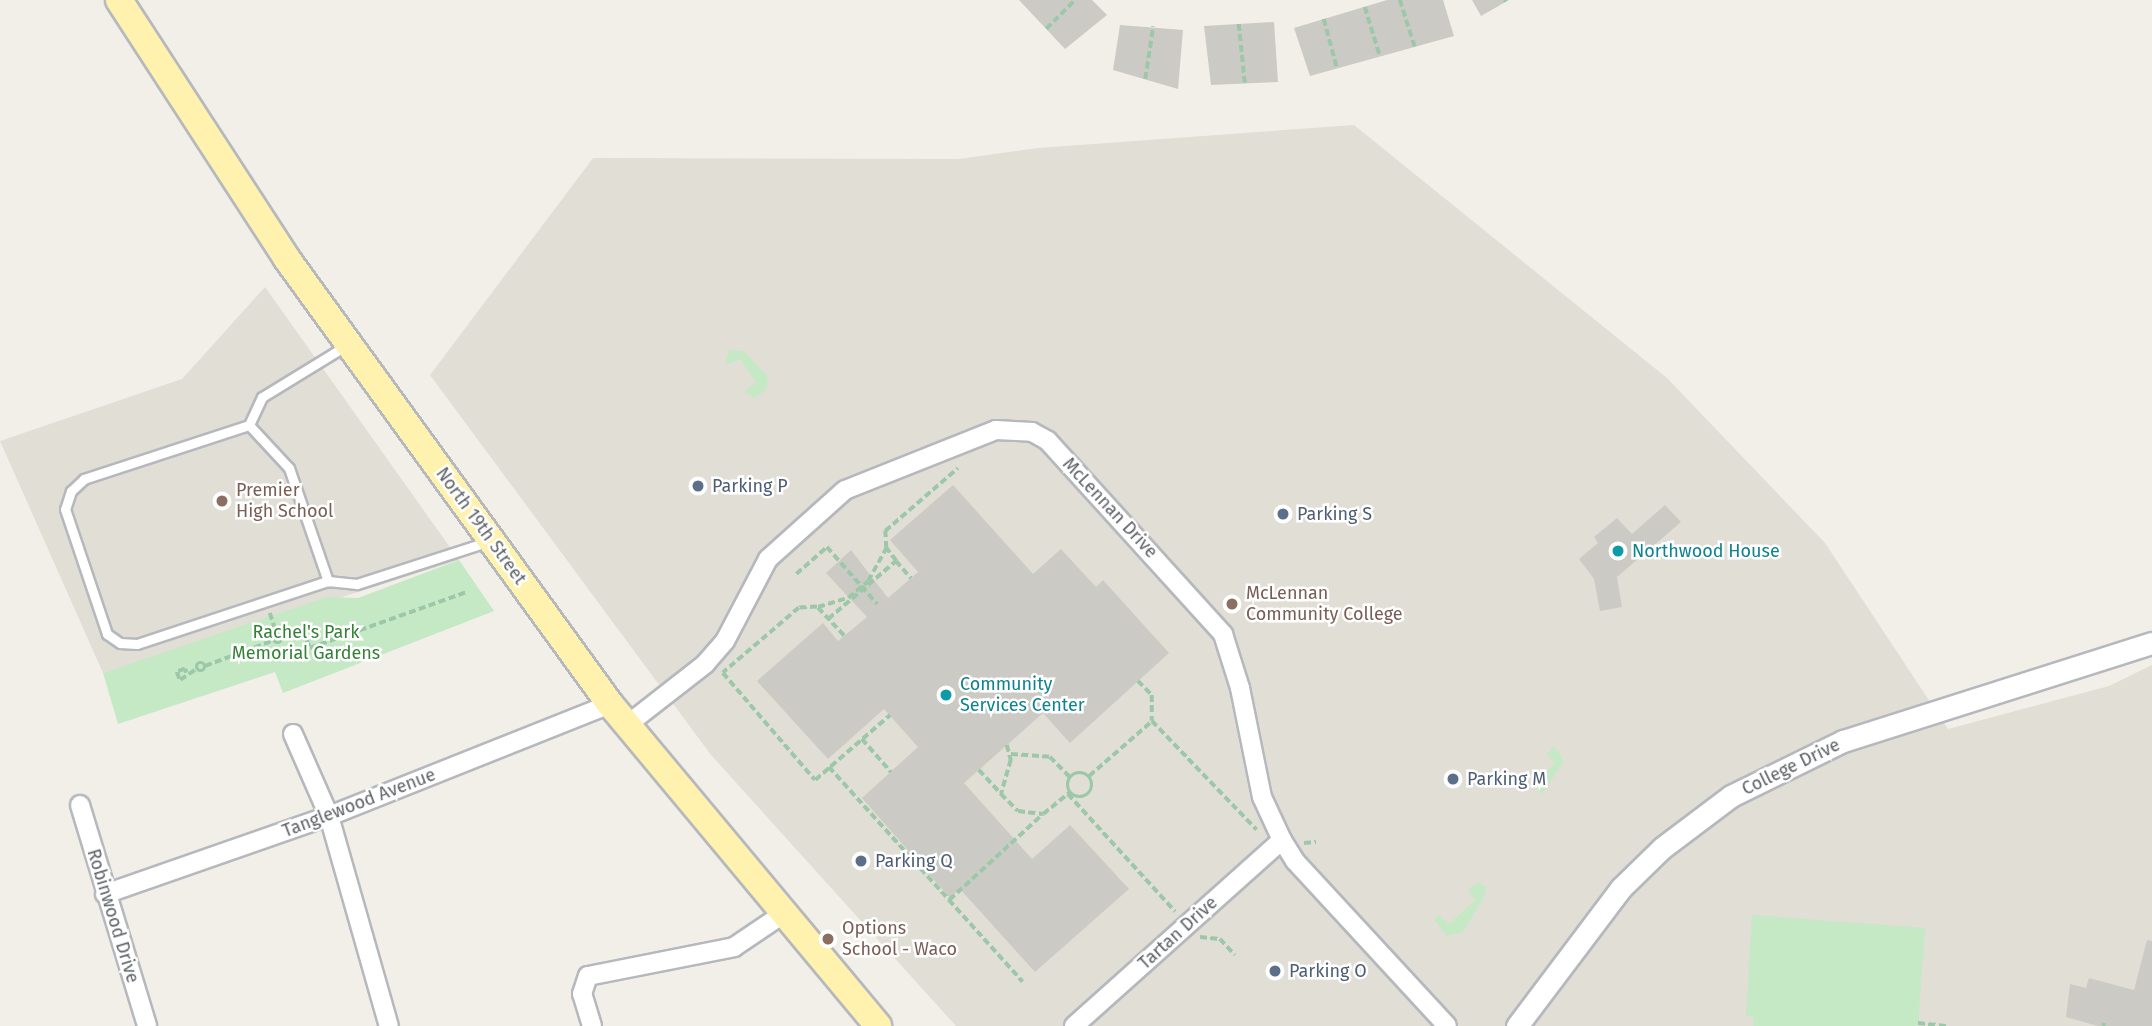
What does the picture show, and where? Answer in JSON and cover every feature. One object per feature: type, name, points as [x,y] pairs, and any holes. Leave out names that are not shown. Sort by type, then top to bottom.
[{"type":"main road","name":"North 19th Street","points":[[119,0],[287,259],[610,704],[878,1026]]},
{"type":"street","name":"McLennan Drive","points":[[627,725],[705,664],[724,641],[768,559],[845,490],[996,430],[1016,429],[1048,442],[1223,634],[1240,688],[1262,797],[1291,842],[1295,861],[1447,1026]]},
{"type":"street","name":"College Drive","points":[[1517,1026],[1621,888],[1662,848],[1731,796],[1843,741],[2152,643]]},
{"type":"street","name":"Tanglewood Avenue","points":[[105,894],[329,816],[610,704]]},
{"type":"street","points":[[293,734],[329,816],[389,1026]]},
{"type":"street","name":"Robinwood Drive","points":[[80,805],[147,1026]]},
{"type":"street","name":"Tartan Drive","points":[[1074,1026],[1291,842]]},
{"type":"street","points":[[592,1026],[582,994],[589,976],[734,947],[783,914]]},
{"type":"lane","points":[[349,344],[262,397],[249,425],[85,479],[71,491],[65,509],[107,634],[120,643],[137,644],[328,581],[357,584],[492,541]]},
{"type":"lane","points":[[249,425],[289,468],[328,581]]},
{"type":"path","points":[[1046,29],[1075,0]]},
{"type":"path","points":[[1400,0],[1415,47]]},
{"type":"path","points":[[1365,7],[1380,56]]},
{"type":"path","points":[[1324,19],[1337,68]]},
{"type":"path","points":[[1239,24],[1245,83]]},
{"type":"path","points":[[1145,79],[1153,27]]},
{"type":"path","points":[[828,620],[877,572],[886,548],[886,531],[958,468]]},
{"type":"path","points":[[796,574],[827,547],[877,604]]},
{"type":"path","points":[[886,548],[911,578]]},
{"type":"path","points":[[890,715],[815,780],[723,673],[799,608],[817,607],[848,598],[896,561]]},
{"type":"path","points":[[274,640],[279,643],[282,637],[303,629],[310,648],[466,592]]},
{"type":"path","points":[[186,673],[198,668],[203,671],[205,666],[274,640],[277,635],[267,601]]},
{"type":"path","points":[[817,607],[844,636]]},
{"type":"path","points":[[277,635],[282,637]]},
{"type":"path","points":[[1138,681],[1152,695],[1152,721],[1257,830]]},
{"type":"path","points":[[1089,776],[1152,721]]},
{"type":"path","points":[[865,726],[870,732]]},
{"type":"path","points":[[862,739],[891,772]]},
{"type":"path","points":[[1001,794],[1011,754],[1007,746]]},
{"type":"path","points":[[1011,754],[1050,757],[1070,777],[1069,793],[1177,914]]},
{"type":"path","points":[[829,767],[1023,982]]},
{"type":"path","points":[[979,770],[1018,811],[1043,814]]},
{"type":"path","points":[[1070,777],[1078,772],[1089,776]]},
{"type":"path","points":[[1069,793],[1081,797],[1090,793],[1089,776]]},
{"type":"path","points":[[949,900],[1069,793]]},
{"type":"path","points":[[1291,842],[1316,842]]},
{"type":"path","points":[[1195,933],[1220,939],[1234,955]]},
{"type":"path","points":[[1918,1023],[1946,1026]]},
{"type":"shaded area","name":"McLennan Community College","points":[[1354,125],[1667,378],[1825,543],[1948,729],[2109,686],[2152,665],[2152,1026],[956,1026],[711,755],[430,375],[593,158],[959,159],[1038,148]]},
{"type":"shaded area","name":"Premier High School","points":[[265,287],[459,560],[103,673],[0,441],[182,379]]},
{"type":"green space","points":[[729,350],[744,351],[768,377],[766,390],[754,398],[745,391],[756,382],[740,359],[725,365]]},
{"type":"green space","name":"Rachel's Park Memorial Gardens","points":[[459,560],[494,611],[283,693],[275,672],[118,724],[103,673],[327,597],[358,598]]},
{"type":"green space","points":[[1554,746],[1564,761],[1542,794],[1533,784],[1555,763],[1547,754]]},
{"type":"green space","points":[[1478,882],[1486,887],[1484,897],[1463,932],[1446,936],[1434,919],[1439,915],[1449,924],[1475,900],[1468,890]]},
{"type":"green space","points":[[1752,915],[1925,928],[1918,1026],[1753,1026],[1754,1017],[1746,1016]]},
{"type":"building","points":[[1019,0],[1092,0],[1107,15],[1065,49]]},
{"type":"building","points":[[1387,0],[1443,0],[1454,36],[1310,76],[1294,28]]},
{"type":"building","points":[[1472,0],[1509,0],[1481,16]]},
{"type":"building","points":[[1274,22],[1278,82],[1211,85],[1204,26]]},
{"type":"building","points":[[1120,25],[1183,30],[1178,89],[1113,70]]},
{"type":"building","name":"Community Services Center","points":[[953,485],[1033,574],[1061,549],[1096,587],[1103,580],[1169,653],[1070,743],[1043,713],[964,783],[1032,859],[1070,825],[1129,889],[1035,972],[960,889],[950,898],[862,798],[918,747],[884,709],[828,759],[757,681],[823,623],[838,641],[867,617],[826,573],[851,550],[888,598],[918,572],[890,540]]},
{"type":"building","name":"Northwood House","points":[[1665,505],[1681,522],[1617,577],[1622,607],[1600,611],[1594,579],[1579,559],[1598,543],[1594,537],[1617,518],[1632,534]]},
{"type":"building","points":[[2147,940],[2152,941],[2152,1026],[2098,1026],[2066,1017],[2070,984],[2086,988],[2089,978],[2134,990]]},
{"type":"place","name":"Parking P","points":[[698,486]]},
{"type":"place","name":"Premier High School","points":[[222,501]]},
{"type":"place","name":"Parking S","points":[[1283,514]]},
{"type":"place","name":"Northwood House","points":[[1618,551]]},
{"type":"place","name":"McLennan Community College","points":[[1232,604]]},
{"type":"place","name":"Community Services Center","points":[[946,695]]},
{"type":"place","name":"Parking M","points":[[1453,779]]},
{"type":"place","name":"Parking Q","points":[[861,861]]},
{"type":"place","name":"Options School - Waco","points":[[828,939]]},
{"type":"place","name":"Parking O","points":[[1275,971]]}]
